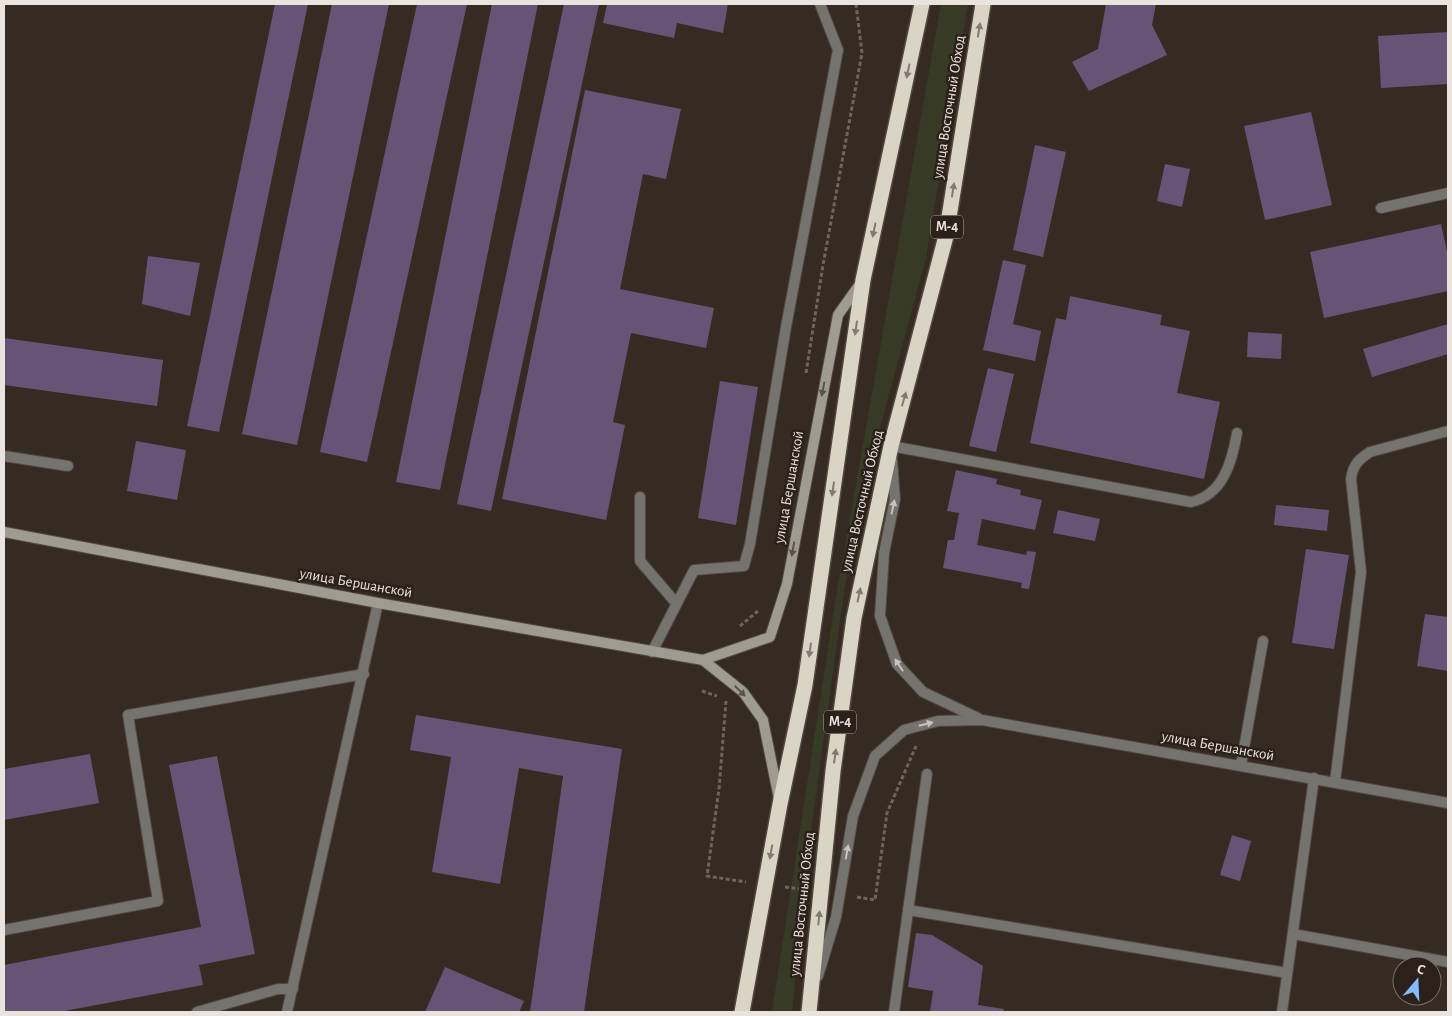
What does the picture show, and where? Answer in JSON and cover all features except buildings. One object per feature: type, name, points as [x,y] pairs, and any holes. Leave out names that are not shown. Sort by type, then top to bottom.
[{"type":"highway","name":"улица Восточный Обход","points":[[742,1012],[780,804],[805,685],[863,280],[922,4]]},
{"type":"highway","name":"улица Восточный Обход","points":[[810,1007],[833,771],[854,618],[891,446],[946,236],[983,4]]},
{"type":"street","points":[[652,652],[694,570],[744,566],[750,544],[786,327],[838,50],[820,4]]},
{"type":"street","points":[[1381,208],[1448,193]]},
{"type":"street","name":"улица Бершанской","points":[[4,532],[378,603],[703,660],[770,637],[787,584],[809,459],[838,315],[863,280]]},
{"type":"street","points":[[1335,782],[1362,572],[1351,479],[1353,468],[1360,458],[1370,452],[1448,432]]},
{"type":"street","points":[[891,446],[1190,502],[1202,499],[1223,479],[1232,460],[1237,433]]},
{"type":"street","name":"улица Бершанской","points":[[891,446],[895,499],[884,553],[880,616],[897,664],[923,692],[982,720]]},
{"type":"street","points":[[4,456],[68,466]]},
{"type":"street","points":[[640,497],[640,561],[676,604]]},
{"type":"street","points":[[287,1012],[364,674],[378,603]]},
{"type":"street","points":[[1241,765],[1263,641]]},
{"type":"street","points":[[703,660],[742,692],[763,720],[780,804]]},
{"type":"street","points":[[4,930],[158,901],[128,715],[364,674]]},
{"type":"street","name":"улица Бершанской","points":[[810,1007],[836,917],[853,816],[875,756],[904,730],[938,721],[982,720],[1448,803]]},
{"type":"street","points":[[894,1012],[927,774]]},
{"type":"street","points":[[1282,1012],[1314,778]]},
{"type":"street","points":[[908,910],[1287,973]]},
{"type":"street","points":[[1293,934],[1448,962]]},
{"type":"street","points":[[197,1012],[278,989],[293,989]]},
{"type":"path","points":[[805,381],[823,265],[862,53],[856,4]]},
{"type":"path","points":[[738,629],[762,606]]},
{"type":"path","points":[[702,691],[726,699],[719,789],[707,876],[756,883]]},
{"type":"path","points":[[855,897],[874,900],[887,812]]},
{"type":"path","points":[[776,886],[805,890]]},
{"type":"green space","points":[[941,4],[968,4],[926,258],[858,509],[843,599],[808,853],[792,1012],[772,1012],[836,597]]}]
